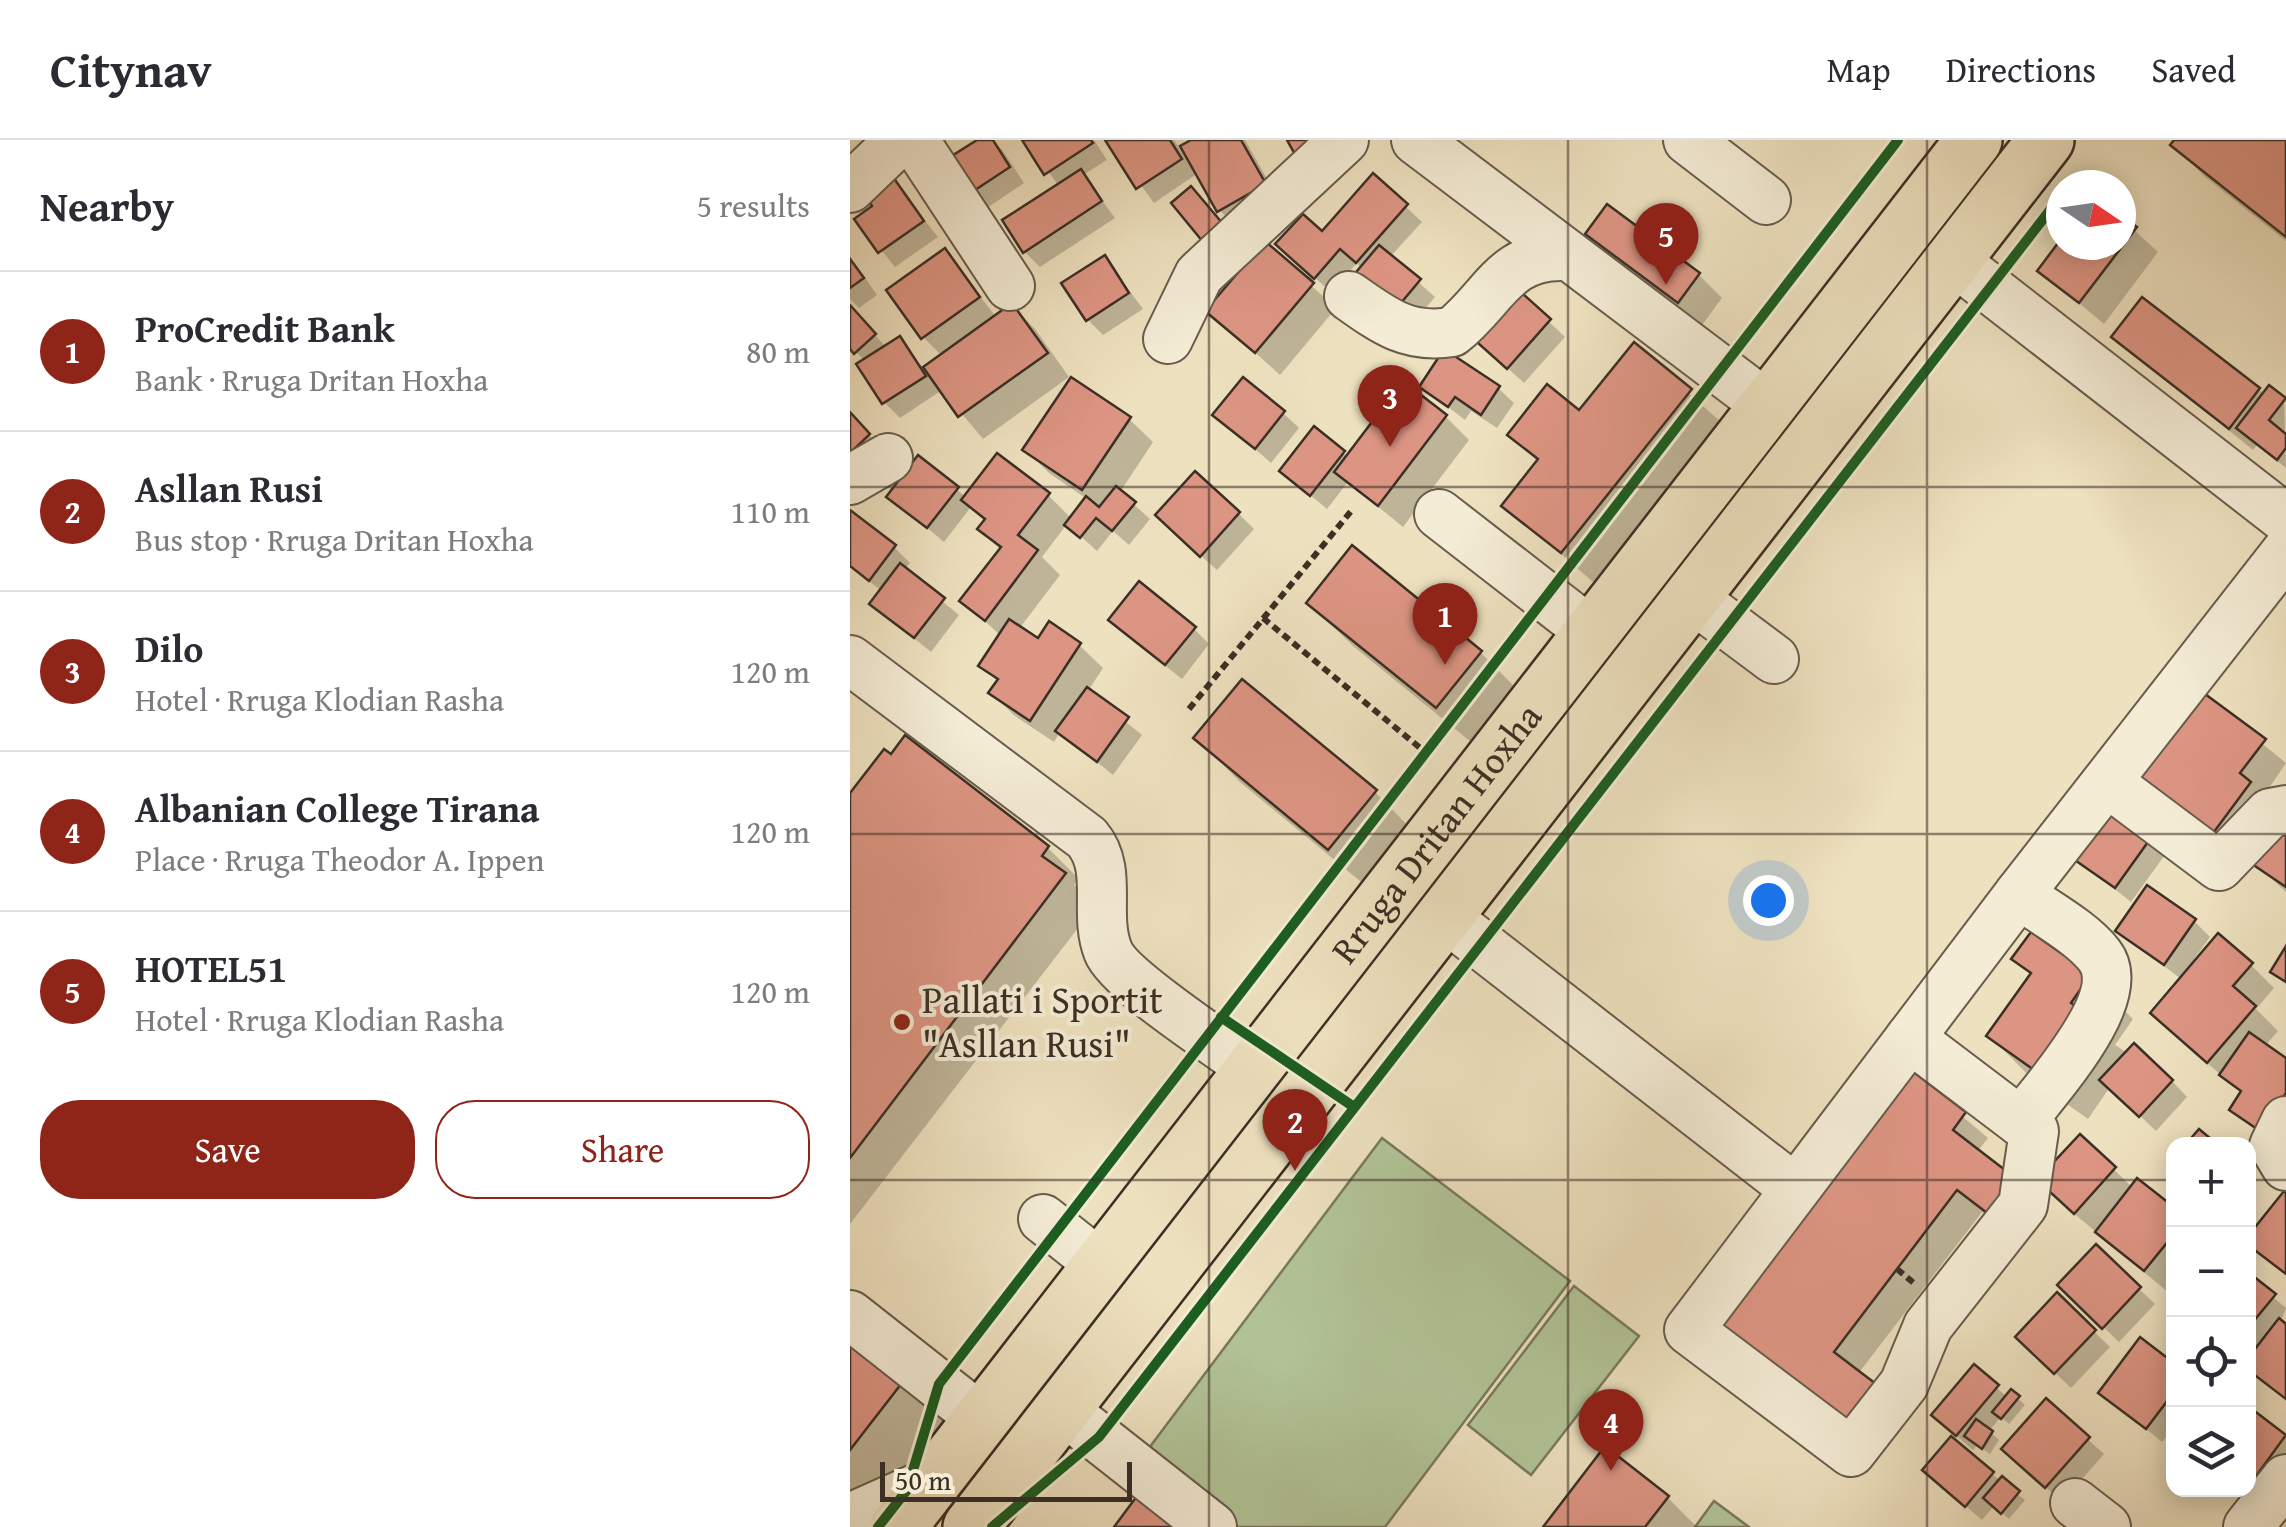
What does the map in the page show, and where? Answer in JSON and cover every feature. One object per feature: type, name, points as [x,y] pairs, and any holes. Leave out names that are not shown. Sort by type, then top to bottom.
[{"type":"main road","name":"Rruga Dritan Hoxha","points":[[898,1527],[1974,140]]},
{"type":"main road","name":"Rruga Dritan Hoxha","points":[[978,1522],[2046,140]]},
{"type":"street","points":[[850,188],[900,140]]},
{"type":"street","points":[[914,140],[1010,286]]},
{"type":"street","points":[[1168,340],[1199,276],[1344,140]]},
{"type":"street","points":[[1416,140],[1564,256],[1768,406]]},
{"type":"street","points":[[1688,140],[1766,200]]},
{"type":"street","points":[[1349,296],[1390,326],[1411,334],[1452,332],[1516,265],[1539,255],[1564,256]]},
{"type":"street","points":[[1953,260],[2286,519]]},
{"type":"street","points":[[1438,514],[1591,632]]},
{"type":"street","points":[[1910,1038],[2034,1131],[2024,1206],[1928,1326],[1904,1384],[1851,1452],[1689,1330],[1795,1189],[2019,894],[2286,552]]},
{"type":"street","points":[[1692,597],[1774,659]]},
{"type":"street","points":[[850,660],[1086,838],[1100,857],[1104,934],[1116,964],[1253,1069]]},
{"type":"street","points":[[2107,782],[2219,866],[2270,813],[2286,810]]},
{"type":"street","points":[[2019,894],[2099,955],[2107,987],[2096,1019],[2021,1122]]},
{"type":"street","points":[[1444,916],[1795,1189]]},
{"type":"street","points":[[2286,1120],[2274,1146],[2286,1166]]},
{"type":"street","points":[[1043,1219],[1101,1265]]},
{"type":"street","points":[[850,1314],[982,1419]]},
{"type":"street","points":[[1062,1409],[1212,1527]]},
{"type":"street","points":[[2248,1527],[2286,1480]]},
{"type":"street","points":[[850,1518],[934,1481]]},
{"type":"path","points":[[1189,709],[1352,510]]},
{"type":"path","points":[[1263,618],[1425,752]]},
{"type":"path","points":[[1414,767],[1436,738]]},
{"type":"path","points":[[1897,1269],[1907,1277]]},
{"type":"green space","points":[[1382,1138],[1570,1281],[1385,1527],[1237,1527],[1143,1456]]},
{"type":"green space","points":[[1574,1286],[1639,1336],[1531,1475],[1468,1425]]},
{"type":"green space","points":[[1714,1501],[1749,1527],[1695,1527]]},
{"type":"building","points":[[977,140],[993,140],[1010,167],[969,194],[947,159]]},
{"type":"building","points":[[1022,140],[1091,140],[1093,143],[1044,175]]},
{"type":"building","points":[[1105,140],[1170,140],[1182,159],[1136,189]]},
{"type":"building","points":[[1191,140],[1241,140],[1266,184],[1217,212],[1180,146]]},
{"type":"building","points":[[1287,140],[1328,140],[1297,158]]},
{"type":"building","points":[[2174,140],[2286,140],[2286,237],[2170,145]]},
{"type":"building","points":[[1081,169],[1102,201],[1023,253],[1002,220]]},
{"type":"building","points":[[1373,173],[1408,204],[1356,263],[1340,249],[1314,279],[1275,244],[1303,214],[1322,231]]},
{"type":"building","points":[[893,177],[924,221],[878,253],[854,219],[872,206],[866,197]]},
{"type":"building","points":[[1191,186],[1229,231],[1208,248],[1171,203]]},
{"type":"building","points":[[1607,204],[1700,273],[1678,303],[1585,234]]},
{"type":"building","points":[[1265,241],[1314,283],[1255,353],[1205,311]]},
{"type":"building","points":[[1379,245],[1421,279],[1390,316],[1346,284]]},
{"type":"building","points":[[945,248],[980,297],[921,339],[886,290]]},
{"type":"building","points":[[1105,255],[1129,293],[1086,321],[1061,283]]},
{"type":"building","points":[[850,259],[864,278],[850,288]]},
{"type":"building","points":[[2046,259],[2112,260],[2079,303],[2037,271]]},
{"type":"building","points":[[1513,285],[1551,319],[1507,369],[1469,335]]},
{"type":"building","points":[[2142,297],[2260,388],[2229,429],[2111,337]]},
{"type":"building","points":[[1012,303],[1048,353],[958,417],[923,367]]},
{"type":"building","points":[[850,305],[876,334],[854,354],[850,349]]},
{"type":"building","points":[[900,336],[926,376],[882,404],[856,364]]},
{"type":"building","points":[[1634,342],[1692,389],[1561,553],[1501,506],[1538,459],[1507,435],[1547,384],[1579,410]]},
{"type":"building","points":[[1444,349],[1500,386],[1481,415],[1455,397],[1448,407],[1419,387]]},
{"type":"building","points":[[1071,377],[1131,417],[1082,490],[1022,450]]},
{"type":"building","points":[[1243,377],[1285,411],[1255,449],[1212,415]]},
{"type":"building","points":[[1403,381],[1447,415],[1378,506],[1334,472]]},
{"type":"building","points":[[2269,385],[2286,398],[2269,420],[2286,434],[2286,448],[2277,460],[2236,428]]},
{"type":"building","points":[[850,412],[870,434],[850,453]]},
{"type":"building","points":[[1314,426],[1345,451],[1310,496],[1279,471]]},
{"type":"building","points":[[997,453],[1050,493],[1018,535],[1038,550],[985,621],[959,601],[1001,547],[977,529],[985,519],[961,500]]},
{"type":"building","points":[[918,455],[959,487],[927,528],[886,497]]},
{"type":"building","points":[[1195,471],[1240,512],[1200,557],[1155,515]]},
{"type":"building","points":[[1116,486],[1136,502],[1112,531],[1096,518],[1080,538],[1064,525],[1086,496],[1099,507]]},
{"type":"building","points":[[850,510],[896,545],[869,581],[850,566]]},
{"type":"building","points":[[1352,545],[1482,651],[1436,708],[1306,603]]},
{"type":"building","points":[[900,563],[945,598],[914,638],[869,604]]},
{"type":"building","points":[[1139,581],[1196,627],[1165,665],[1108,620]]},
{"type":"building","points":[[1009,619],[1038,638],[1049,621],[1081,643],[1030,721],[988,693],[998,679],[978,666]]},
{"type":"building","points":[[1242,679],[1377,790],[1328,850],[1193,738]]},
{"type":"building","points":[[1087,687],[1129,717],[1097,762],[1055,731]]},
{"type":"building","points":[[2201,691],[2266,739],[2240,773],[2251,782],[2208,840],[2138,777]]},
{"type":"building","name":"Pallati i Sportit \"Asllan Rusi\"","points":[[905,735],[1049,846],[1042,856],[1066,873],[850,1158],[850,793],[884,749],[891,754]]},
{"type":"building","points":[[2107,803],[2153,835],[2115,888],[2069,856]]},
{"type":"building","points":[[2286,824],[2286,887],[2252,864]]},
{"type":"building","points":[[2147,885],[2196,919],[2164,965],[2115,931]]},
{"type":"building","points":[[2031,932],[2091,974],[2071,1003],[2088,1014],[2044,1077],[1986,1036],[2031,973],[2011,959]]},
{"type":"building","points":[[2218,933],[2253,963],[2233,986],[2256,1006],[2207,1063],[2150,1013]]},
{"type":"building","points":[[2286,946],[2286,982],[2270,972]]},
{"type":"building","points":[[2249,1032],[2286,1058],[2286,1093],[2260,1131],[2229,1110],[2241,1091],[2219,1075]]},
{"type":"building","points":[[2134,1043],[2173,1080],[2139,1117],[2099,1080]]},
{"type":"building","points":[[1911,1070],[1966,1112],[1953,1130],[2018,1180],[1991,1216],[1957,1190],[1834,1352],[1880,1387],[1850,1427],[1711,1320]]},
{"type":"building","points":[[2199,1129],[2209,1137],[2192,1137]]},
{"type":"building","points":[[2080,1134],[2116,1167],[2074,1214],[2037,1180]]},
{"type":"building","points":[[2137,1178],[2166,1201],[2166,1244],[2144,1271],[2095,1232]]},
{"type":"building","points":[[2284,1191],[2286,1274],[2256,1251],[2256,1226]]},
{"type":"building","points":[[2096,1244],[2141,1287],[2102,1329],[2057,1285]]},
{"type":"building","points":[[2256,1278],[2276,1294],[2256,1318]]},
{"type":"building","points":[[2057,1292],[2096,1330],[2054,1374],[2015,1337]]},
{"type":"building","points":[[2279,1318],[2286,1324],[2286,1399],[2256,1376],[2256,1348]]},
{"type":"building","points":[[850,1337],[905,1379],[850,1450]]},
{"type":"building","points":[[2140,1337],[2166,1357],[2166,1403],[2146,1429],[2098,1393]]},
{"type":"building","points":[[1974,1364],[1999,1385],[1956,1436],[1931,1415]]},
{"type":"building","points":[[2011,1389],[2020,1396],[2001,1419],[1992,1412]]},
{"type":"building","points":[[2046,1398],[2090,1437],[2045,1488],[2001,1449]]},
{"type":"building","points":[[2256,1412],[2286,1435],[2256,1476]]},
{"type":"building","points":[[1976,1419],[1993,1431],[1982,1449],[1964,1436]]},
{"type":"building","points":[[1951,1436],[1994,1472],[1965,1507],[1922,1470]]},
{"type":"building","points":[[1605,1446],[1669,1496],[1645,1527],[1543,1527]]},
{"type":"building","points":[[2002,1476],[2020,1491],[2001,1514],[1983,1498]]},
{"type":"building","points":[[1140,1492],[1185,1527],[1114,1527]]},
{"type":"cycle path","points":[[878,1527],[907,1490],[939,1384],[1898,140]]},
{"type":"cycle path","points":[[992,1527],[1099,1437],[2046,215]]},
{"type":"cycle path","points":[[1221,1017],[1354,1107]]},
{"type":"place","name":"HOTEL51","points":[[1666,285]]},
{"type":"place","name":"Dilo","points":[[1390,447]]},
{"type":"place","name":"ProCredit Bank","points":[[1445,665]]},
{"type":"place","name":"Pallati i Sportit \"Asllan Rusi\"","points":[[902,1022]]},
{"type":"place","name":"Asllan Rusi","points":[[1295,1171]]},
{"type":"place","name":"Albanian College Tirana","points":[[1611,1471]]}]
